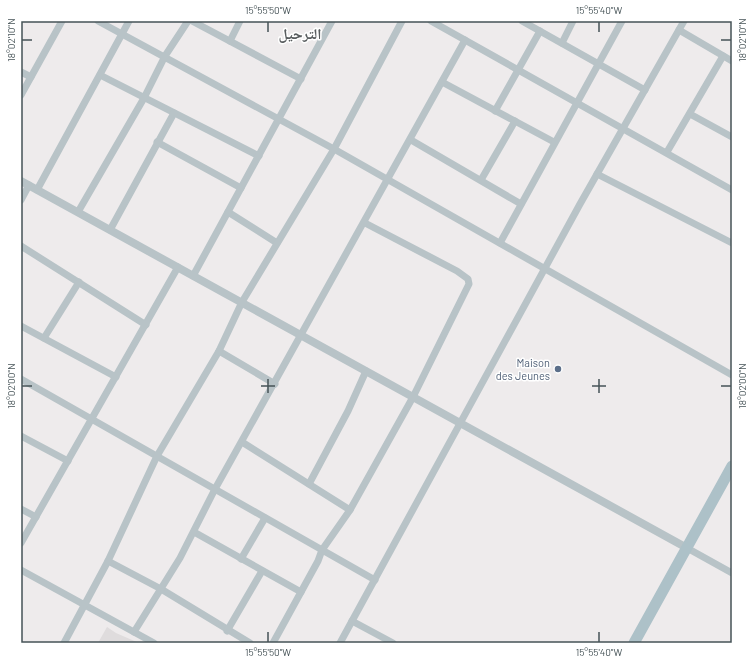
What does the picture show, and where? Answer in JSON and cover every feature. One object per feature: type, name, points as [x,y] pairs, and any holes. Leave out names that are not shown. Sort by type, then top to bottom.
[{"type":"main road","points":[[634,643],[732,466]]},
{"type":"street","points":[[21,95],[62,21]]},
{"type":"street","points":[[98,21],[334,149],[732,375]]},
{"type":"street","points":[[21,200],[33,188],[130,21]]},
{"type":"street","points":[[78,212],[144,98],[164,56],[188,21]]},
{"type":"street","points":[[192,21],[301,79]]},
{"type":"street","points":[[230,41],[240,21]]},
{"type":"street","points":[[64,643],[108,561],[157,456],[219,351],[242,302],[334,149],[402,21]]},
{"type":"street","points":[[431,21],[578,102],[732,190]]},
{"type":"street","points":[[522,21],[645,90]]},
{"type":"street","points":[[562,43],[573,21]]},
{"type":"street","points":[[500,243],[554,142],[578,102],[622,21]]},
{"type":"street","points":[[340,643],[545,268],[684,21]]},
{"type":"street","points":[[193,276],[301,79],[330,22]]},
{"type":"street","points":[[679,30],[732,61]]},
{"type":"street","points":[[495,111],[540,31]]},
{"type":"street","points":[[134,632],[180,558],[215,489],[389,180],[465,40]]},
{"type":"street","points":[[667,152],[723,56]]},
{"type":"street","points":[[21,72],[31,77]]},
{"type":"street","points":[[100,75],[259,156]]},
{"type":"street","points":[[442,82],[554,142]]},
{"type":"street","points":[[110,230],[174,113]]},
{"type":"street","points":[[690,114],[732,137]]},
{"type":"street","points":[[481,180],[515,121]]},
{"type":"street","points":[[411,140],[521,204]]},
{"type":"street","points":[[158,142],[241,188]]},
{"type":"street","points":[[597,174],[732,243]]},
{"type":"street","points":[[21,181],[732,573]]},
{"type":"street","points":[[228,212],[277,243]]},
{"type":"street","points":[[273,643],[322,550],[350,510],[413,397],[470,282],[457,271],[364,223]]},
{"type":"street","points":[[21,246],[146,325]]},
{"type":"street","points":[[21,543],[178,267]]},
{"type":"street","points":[[44,338],[79,282]]},
{"type":"street","points":[[21,326],[116,377]]},
{"type":"street","points":[[219,351],[275,384]]},
{"type":"street","points":[[309,484],[348,411],[366,371]]},
{"type":"street","points":[[21,379],[375,580]]},
{"type":"street","points":[[21,436],[68,461]]},
{"type":"street","points":[[242,442],[350,510]]},
{"type":"street","points":[[21,509],[36,517]]},
{"type":"street","points":[[242,559],[265,518]]},
{"type":"street","points":[[194,532],[301,592]]},
{"type":"street","points":[[108,561],[161,589],[227,631],[250,643]]},
{"type":"street","points":[[21,570],[154,643]]},
{"type":"street","points":[[227,631],[262,571]]},
{"type":"street","points":[[352,621],[393,643]]},
{"type":"shaded area","points":[[107,627],[116,633],[139,643],[98,643]]},
{"type":"place","name":"Maison des Jeunes","points":[[558,369]]},
{"type":"district","name":"الترحيل","points":[[300,34]]}]
